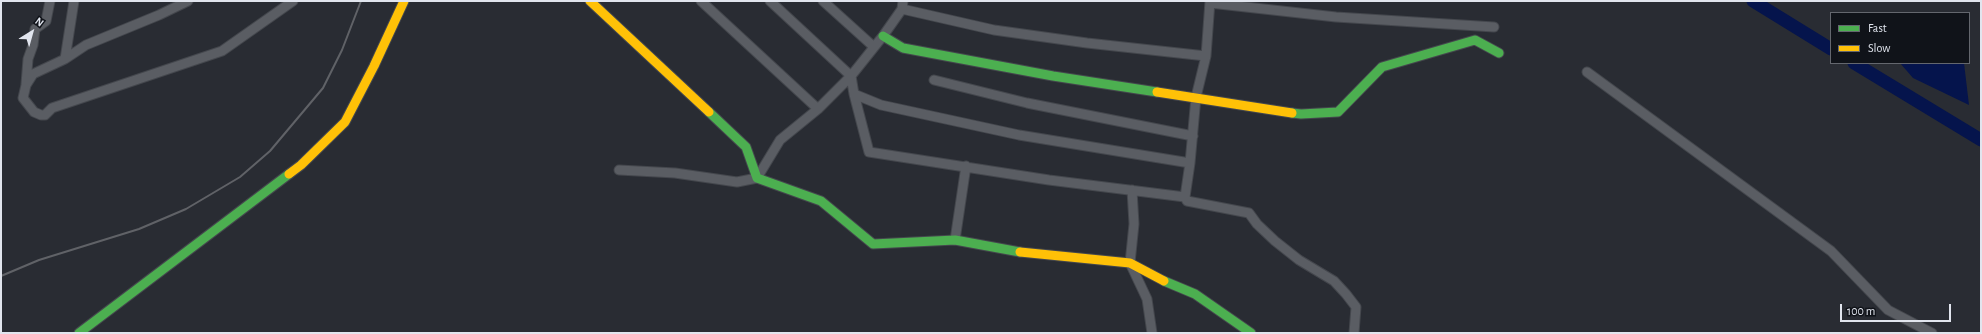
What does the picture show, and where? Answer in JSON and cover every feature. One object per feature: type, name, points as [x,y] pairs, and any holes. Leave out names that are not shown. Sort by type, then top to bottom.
[{"type":"street","points":[[50,1],[46,21],[35,29],[34,45],[26,73],[26,85],[23,98],[34,112],[45,115],[52,108],[222,51],[293,1]]},
{"type":"street","points":[[65,59],[74,1]]},
{"type":"street","points":[[26,85],[34,74],[65,59],[86,45],[160,15],[188,1]]},
{"type":"street","points":[[79,333],[301,165],[345,122],[374,66],[404,1]]},
{"type":"street","points":[[590,1],[746,147],[757,178]]},
{"type":"street","points":[[701,1],[818,109]]},
{"type":"street","points":[[770,1],[851,76],[854,94],[869,152],[1048,180],[1185,197],[1187,201],[1249,213],[1257,224],[1274,241],[1299,260],[1334,281],[1346,294],[1356,307],[1354,333]]},
{"type":"street","points":[[823,1],[874,47]]},
{"type":"street","points":[[1185,197],[1193,136],[1196,97],[1206,56],[1210,2],[1336,17],[1494,26]]},
{"type":"street","points":[[757,178],[780,140],[818,109],[851,76],[883,36],[902,5],[947,20],[1002,31],[1087,44],[1206,56]]},
{"type":"street","points":[[883,36],[903,48],[1091,83],[1196,97],[1301,114],[1338,112],[1382,67],[1475,40],[1499,54]]},
{"type":"street","points":[[1587,72],[1831,250],[1888,310],[1932,333]]},
{"type":"street","points":[[934,80],[1071,112],[1193,136]]},
{"type":"street","points":[[854,94],[881,105],[903,111],[1019,136],[1190,163]]},
{"type":"street","points":[[955,240],[966,166]]},
{"type":"street","points":[[619,170],[675,172],[737,182],[757,178],[821,201],[873,244],[955,240],[1013,251],[1130,263],[1156,278],[1195,294],[1251,333]]},
{"type":"street","points":[[1132,190],[1134,224],[1130,263],[1147,299],[1152,333]]},
{"type":"shaded area","points":[[1901,64],[1964,64],[1969,105],[1913,78]]},
{"type":"waterway","points":[[1753,1],[1830,48]]},
{"type":"waterway","points":[[1856,64],[1981,140]]},
{"type":"railway","points":[[1,276],[39,260],[139,229],[186,209],[240,177],[270,151],[323,88],[342,50],[361,1]]},
{"type":"traffic: fast","points":[[883,36],[903,48],[1053,76],[1157,92]]},
{"type":"traffic: fast","points":[[1292,113],[1338,112],[1382,67],[1475,40],[1499,53]]},
{"type":"traffic: fast","points":[[709,112],[746,147],[757,178],[821,201],[873,244],[955,240],[1020,252]]},
{"type":"traffic: fast","points":[[79,333],[289,174]]},
{"type":"traffic: fast","points":[[1164,281],[1195,294],[1251,333]]},
{"type":"traffic: slow","points":[[289,174],[301,165],[345,122],[374,66],[404,1]]},
{"type":"traffic: slow","points":[[590,1],[709,112]]},
{"type":"traffic: slow","points":[[1157,92],[1292,113]]},
{"type":"traffic: slow","points":[[1020,252],[1130,263],[1164,281]]}]
